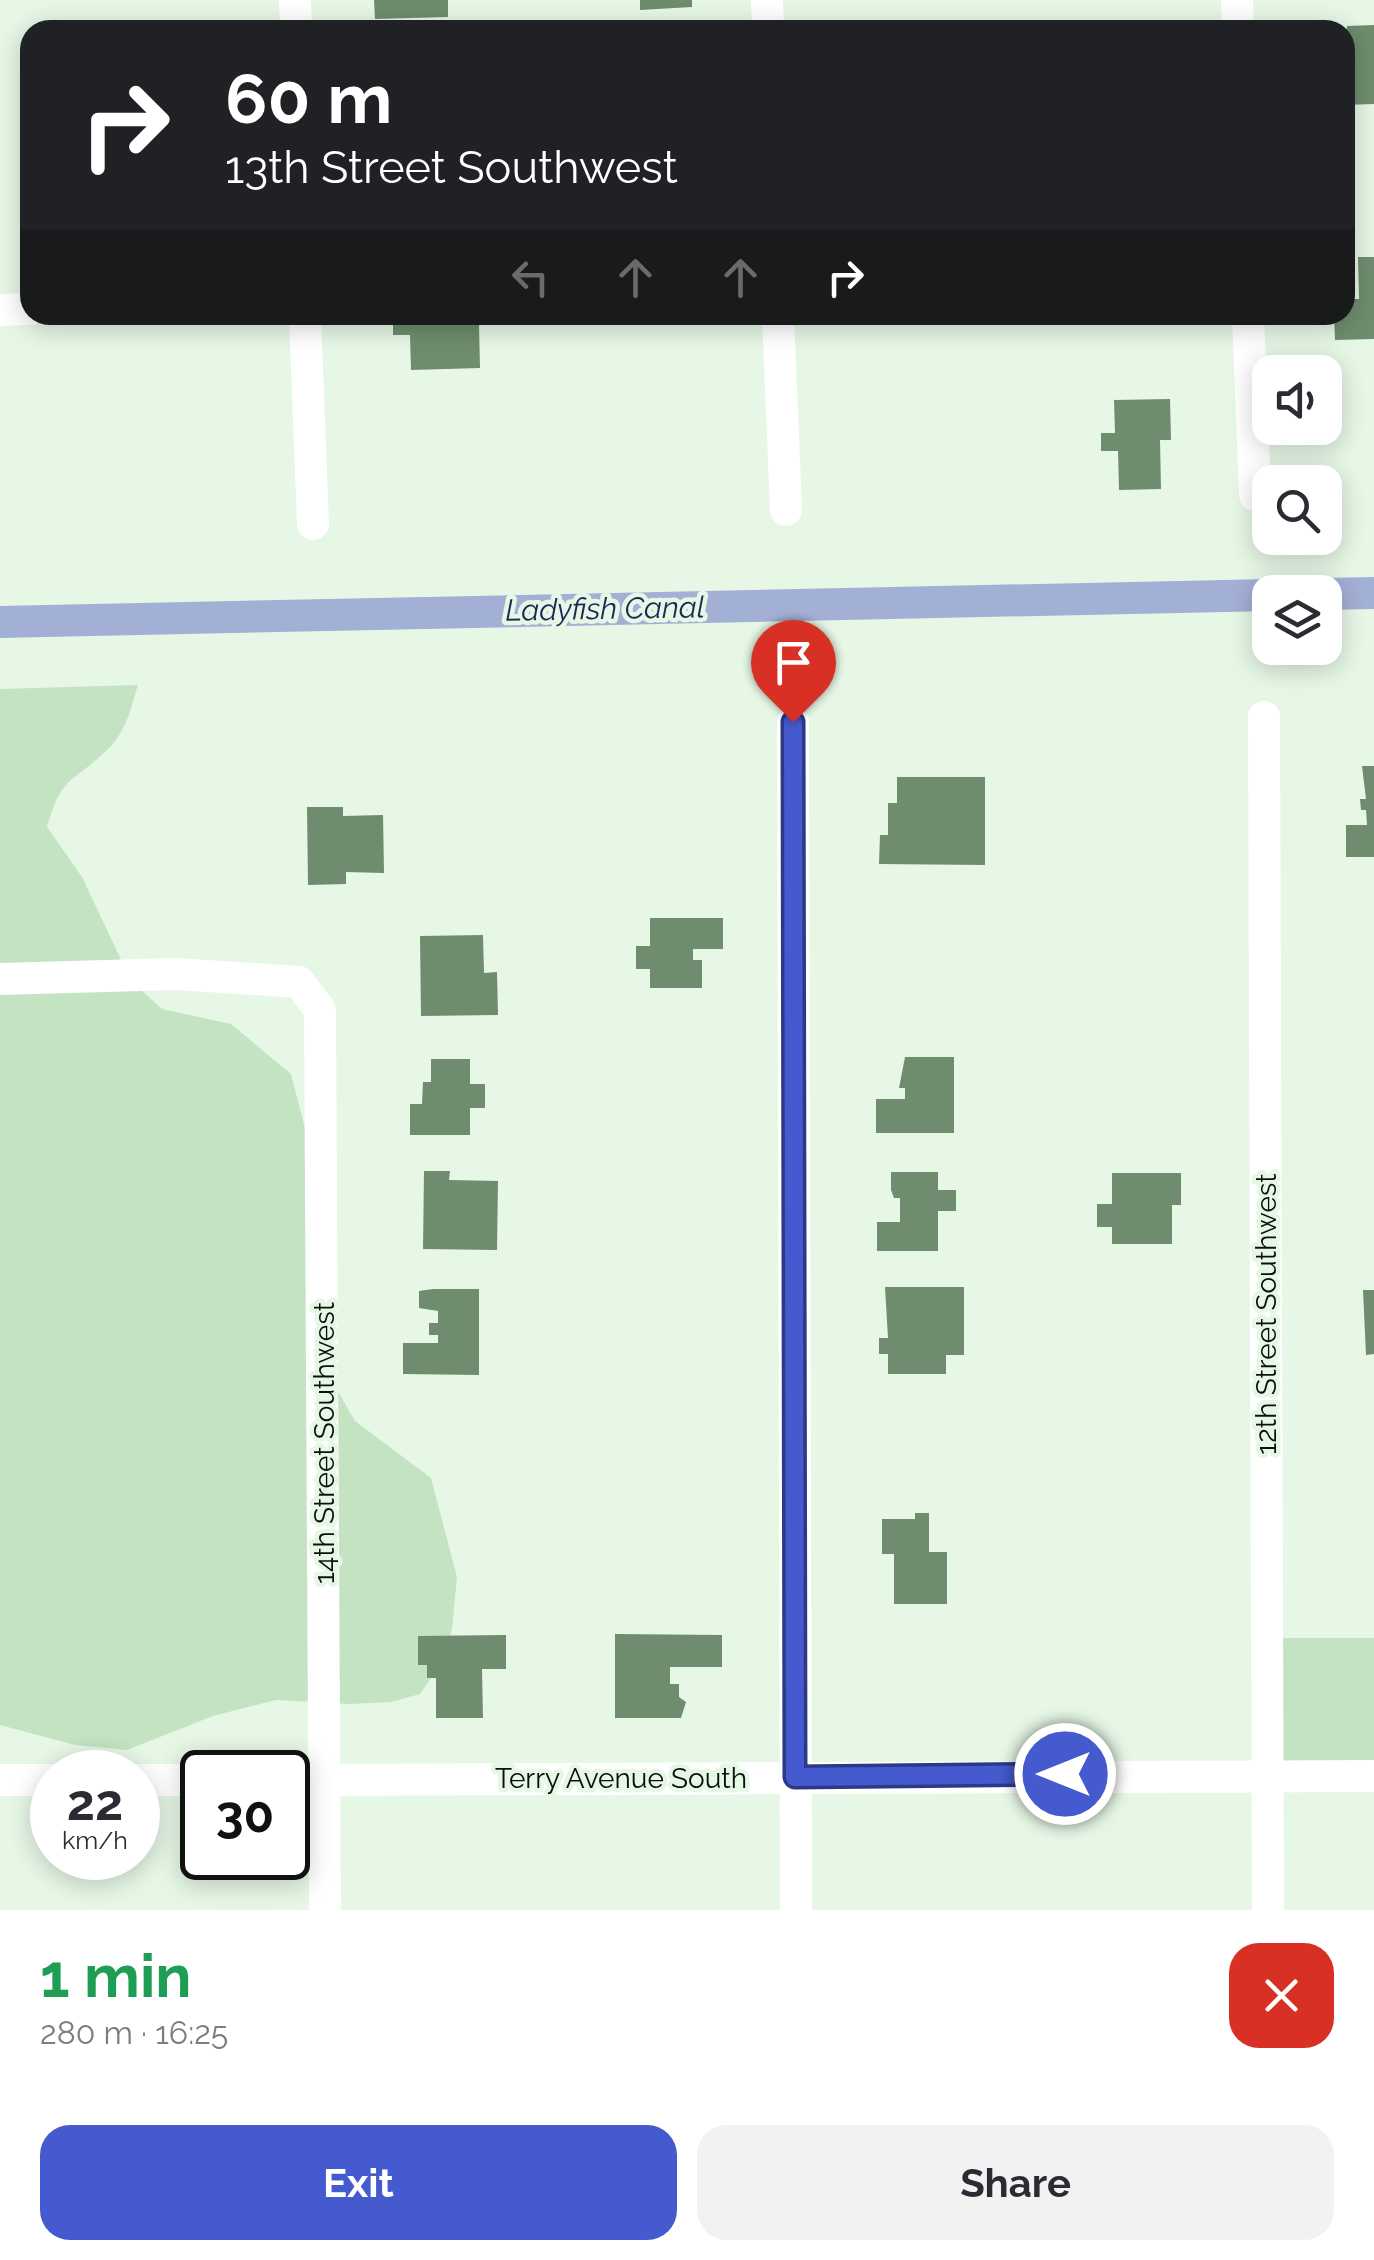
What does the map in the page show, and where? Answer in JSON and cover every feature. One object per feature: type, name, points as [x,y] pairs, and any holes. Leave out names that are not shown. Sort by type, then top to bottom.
[{"type":"street","points":[[305,325],[313,524]]},
{"type":"street","points":[[778,325],[786,510]]},
{"type":"street","points":[[1248,325],[1254,465]]},
{"type":"street","name":"12th Street Southwest","points":[[1264,718],[1268,1910]]},
{"type":"street","points":[[793,722],[796,1910]]},
{"type":"street","name":"14th Street Southwest","points":[[0,979],[176,974],[299,982],[320,1010],[325,1910]]},
{"type":"street","name":"Terry Avenue South","points":[[310,1780],[1374,1776]]},
{"type":"street","points":[[0,1780],[30,1780]]},
{"type":"green space","points":[[138,685],[119,735],[70,780],[58,797],[47,827],[82,877],[131,981],[162,1009],[231,1024],[291,1074],[314,1163],[320,1360],[355,1421],[431,1478],[457,1577],[452,1629],[440,1665],[420,1694],[391,1702],[350,1704],[276,1700],[213,1716],[127,1750],[75,1745],[0,1725],[0,689]]},
{"type":"green space","points":[[1267,1638],[1374,1638],[1374,1774],[1255,1775]]},
{"type":"building","points":[[374,0],[448,0],[448,17],[375,19]]},
{"type":"building","points":[[640,0],[692,0],[692,7],[640,10]]},
{"type":"building","points":[[1374,25],[1374,104],[1355,105],[1355,26]]},
{"type":"building","points":[[1358,257],[1374,257],[1374,339],[1335,340],[1334,325],[1355,325],[1355,299],[1359,299]]},
{"type":"building","points":[[393,325],[479,325],[480,368],[411,370],[410,335],[393,335]]},
{"type":"building","points":[[1170,399],[1171,440],[1160,440],[1161,489],[1119,490],[1118,451],[1101,451],[1101,433],[1115,433],[1114,400]]},
{"type":"building","points":[[1362,766],[1374,766],[1374,857],[1346,857],[1346,825],[1367,825],[1360,799],[1366,799]]},
{"type":"building","points":[[897,777],[985,777],[985,865],[879,864],[880,835],[888,835],[888,803],[897,803]]},
{"type":"building","points":[[307,807],[343,807],[343,816],[383,815],[384,873],[346,872],[346,884],[308,885]]},
{"type":"building","points":[[650,918],[723,918],[723,949],[693,949],[693,960],[702,960],[702,988],[650,988],[650,969],[636,969],[636,946],[650,946]]},
{"type":"building","points":[[483,935],[484,973],[497,972],[498,1015],[421,1016],[420,936]]},
{"type":"building","points":[[905,1057],[954,1057],[954,1133],[876,1133],[876,1099],[905,1099],[905,1088],[899,1088]]},
{"type":"building","points":[[431,1059],[470,1059],[470,1084],[485,1084],[485,1108],[470,1108],[470,1135],[410,1135],[410,1104],[422,1104],[423,1082],[431,1082]]},
{"type":"building","points":[[424,1171],[450,1171],[449,1180],[498,1181],[497,1250],[423,1249]]},
{"type":"building","points":[[891,1172],[938,1172],[938,1190],[956,1190],[956,1211],[938,1211],[938,1251],[877,1251],[877,1222],[900,1222],[900,1198],[894,1198],[891,1190]]},
{"type":"building","points":[[1112,1173],[1181,1173],[1181,1205],[1172,1205],[1172,1244],[1112,1244],[1112,1227],[1097,1227],[1097,1204],[1112,1204]]},
{"type":"building","points":[[885,1287],[964,1287],[964,1355],[946,1355],[946,1374],[888,1374],[888,1354],[879,1354],[879,1338],[888,1338]]},
{"type":"building","points":[[479,1289],[479,1375],[403,1374],[403,1343],[438,1343],[438,1335],[429,1335],[429,1323],[438,1323],[438,1311],[419,1308],[419,1291]]},
{"type":"building","points":[[1363,1290],[1374,1290],[1374,1354],[1366,1355]]},
{"type":"building","points":[[915,1513],[929,1513],[929,1552],[947,1552],[947,1604],[894,1604],[894,1554],[882,1554],[882,1519],[915,1519]]},
{"type":"building","points":[[615,1634],[722,1635],[722,1667],[670,1667],[670,1684],[679,1684],[679,1697],[686,1702],[681,1718],[615,1718]]},
{"type":"building","points":[[506,1635],[506,1669],[482,1669],[483,1718],[436,1718],[436,1678],[427,1678],[427,1665],[418,1665],[418,1636]]},
{"type":"waterway","name":"Ladyfish Canal","points":[[1342,594],[1374,593]]},
{"type":"waterway","name":"Ladyfish Canal","points":[[0,622],[1252,595]]},
{"type":"route","points":[[793,722],[795,1777],[1065,1774]]}]
